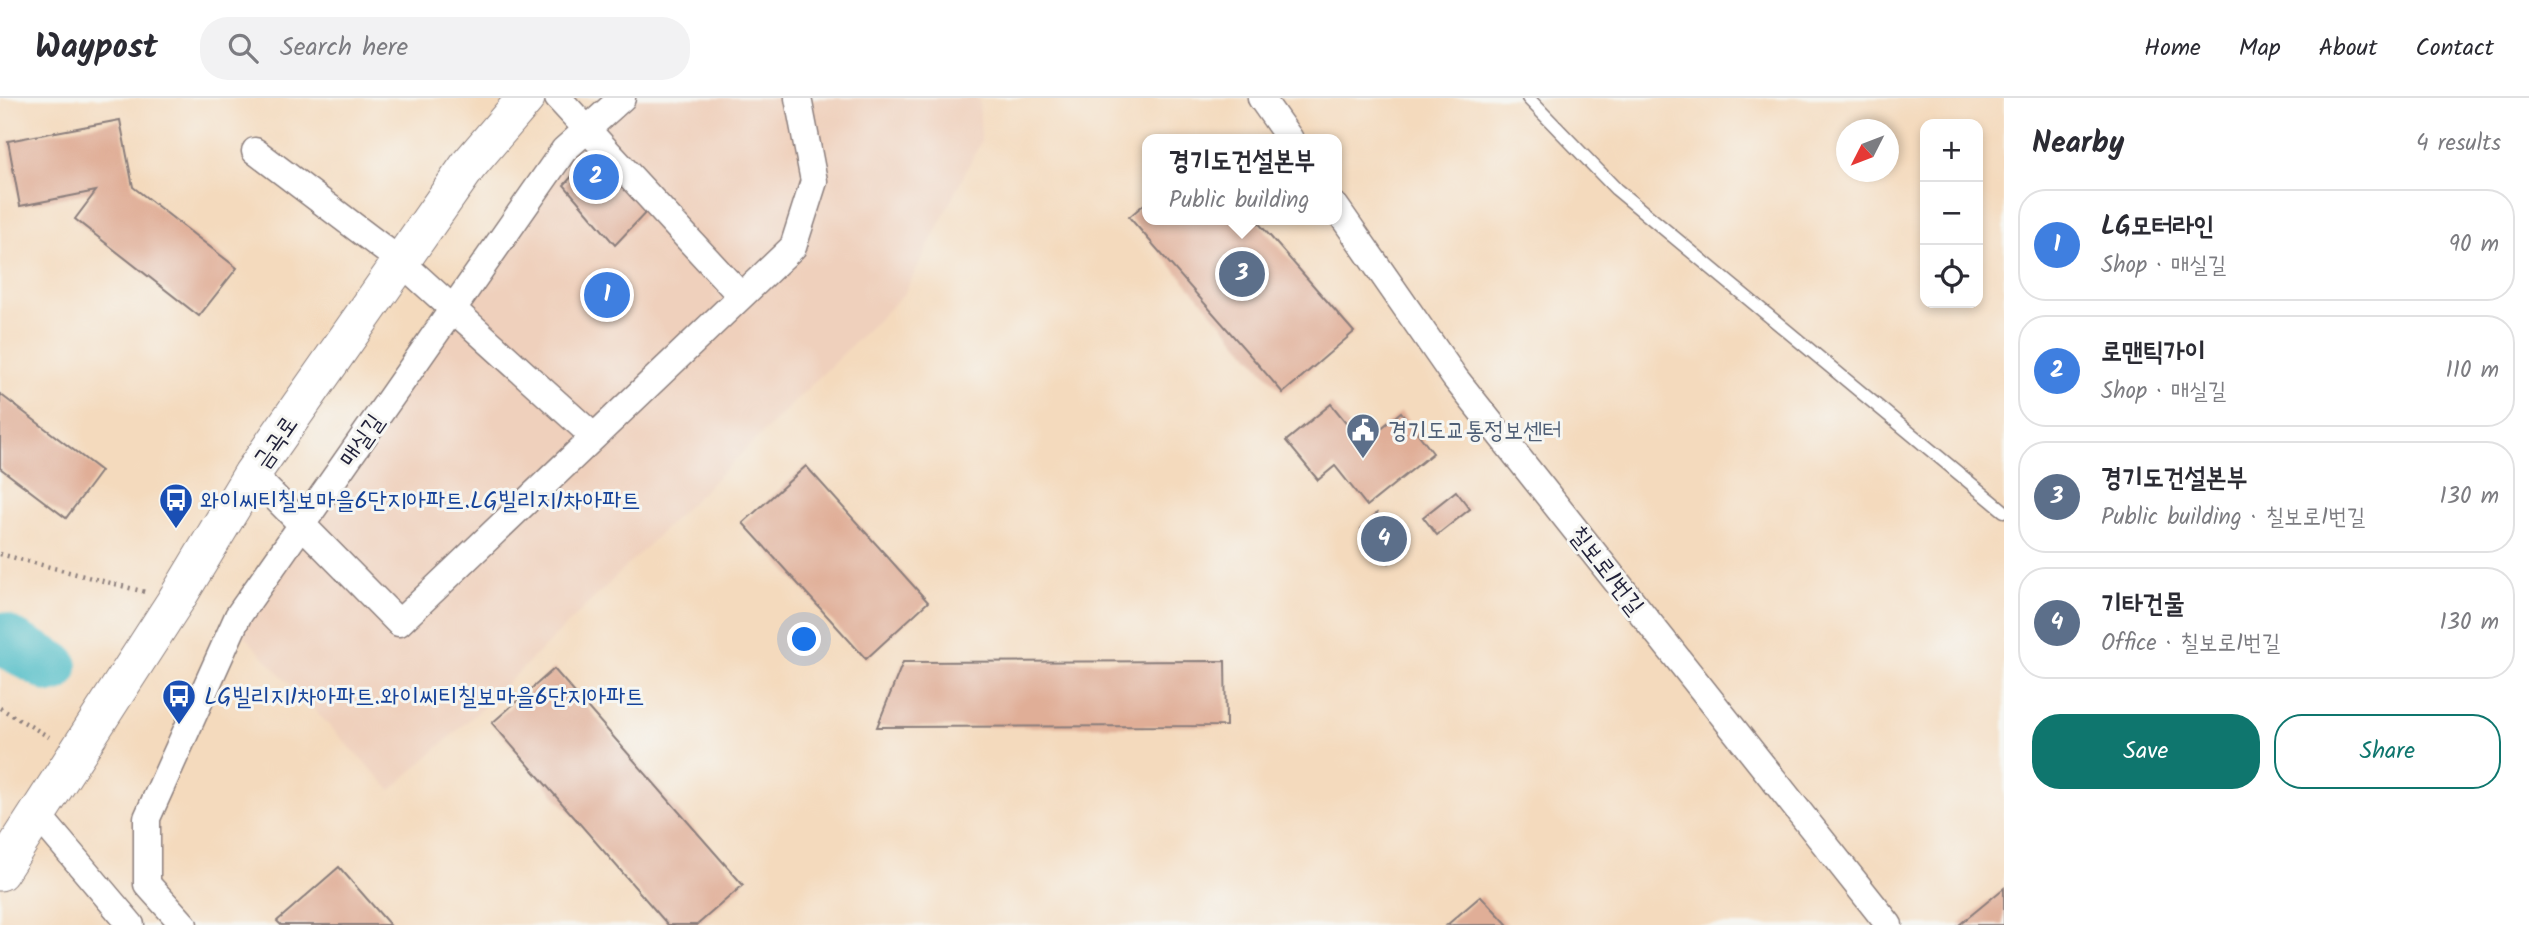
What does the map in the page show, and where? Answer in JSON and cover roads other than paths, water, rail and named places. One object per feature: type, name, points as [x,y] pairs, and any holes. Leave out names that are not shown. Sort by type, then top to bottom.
[{"type":"main road","name":"금곡로","points":[[0,872],[176,600],[252,474],[467,166],[526,98]]},
{"type":"street","points":[[558,98],[741,296]]},
{"type":"street","name":"매실길","points":[[184,925],[147,884],[147,818],[238,616],[564,150],[622,98]]},
{"type":"street","points":[[252,474],[399,623],[793,247],[814,181],[798,98]]},
{"type":"street","points":[[1261,98],[1286,134]]},
{"type":"street","points":[[255,151],[400,261],[594,438]]},
{"type":"street","name":"칠보로1번길","points":[[1342,216],[1455,379],[1889,925]]},
{"type":"street","points":[[38,815],[131,925]]},
{"type":"lane","points":[[1528,98],[1616,189],[2004,511]]},
{"type":"waterway","points":[[0,638],[52,667]]},
{"type":"place","name":"로맨틱가이","points":[[596,177]]},
{"type":"place","name":"경기도건설본부","points":[[1242,274]]},
{"type":"place","name":"LG모터라인","points":[[607,295]]},
{"type":"place","name":"경기도교통정보센터","points":[[1363,460]]},
{"type":"place","name":"와이씨티칠보마을6단지아파트.LG빌리지1차아파트","points":[[176,530]]},
{"type":"place","name":"기타건물","points":[[1384,539]]},
{"type":"place","name":"LG빌리지1차아파트.와이씨티칠보마을6단지아파트","points":[[179,726]]}]
